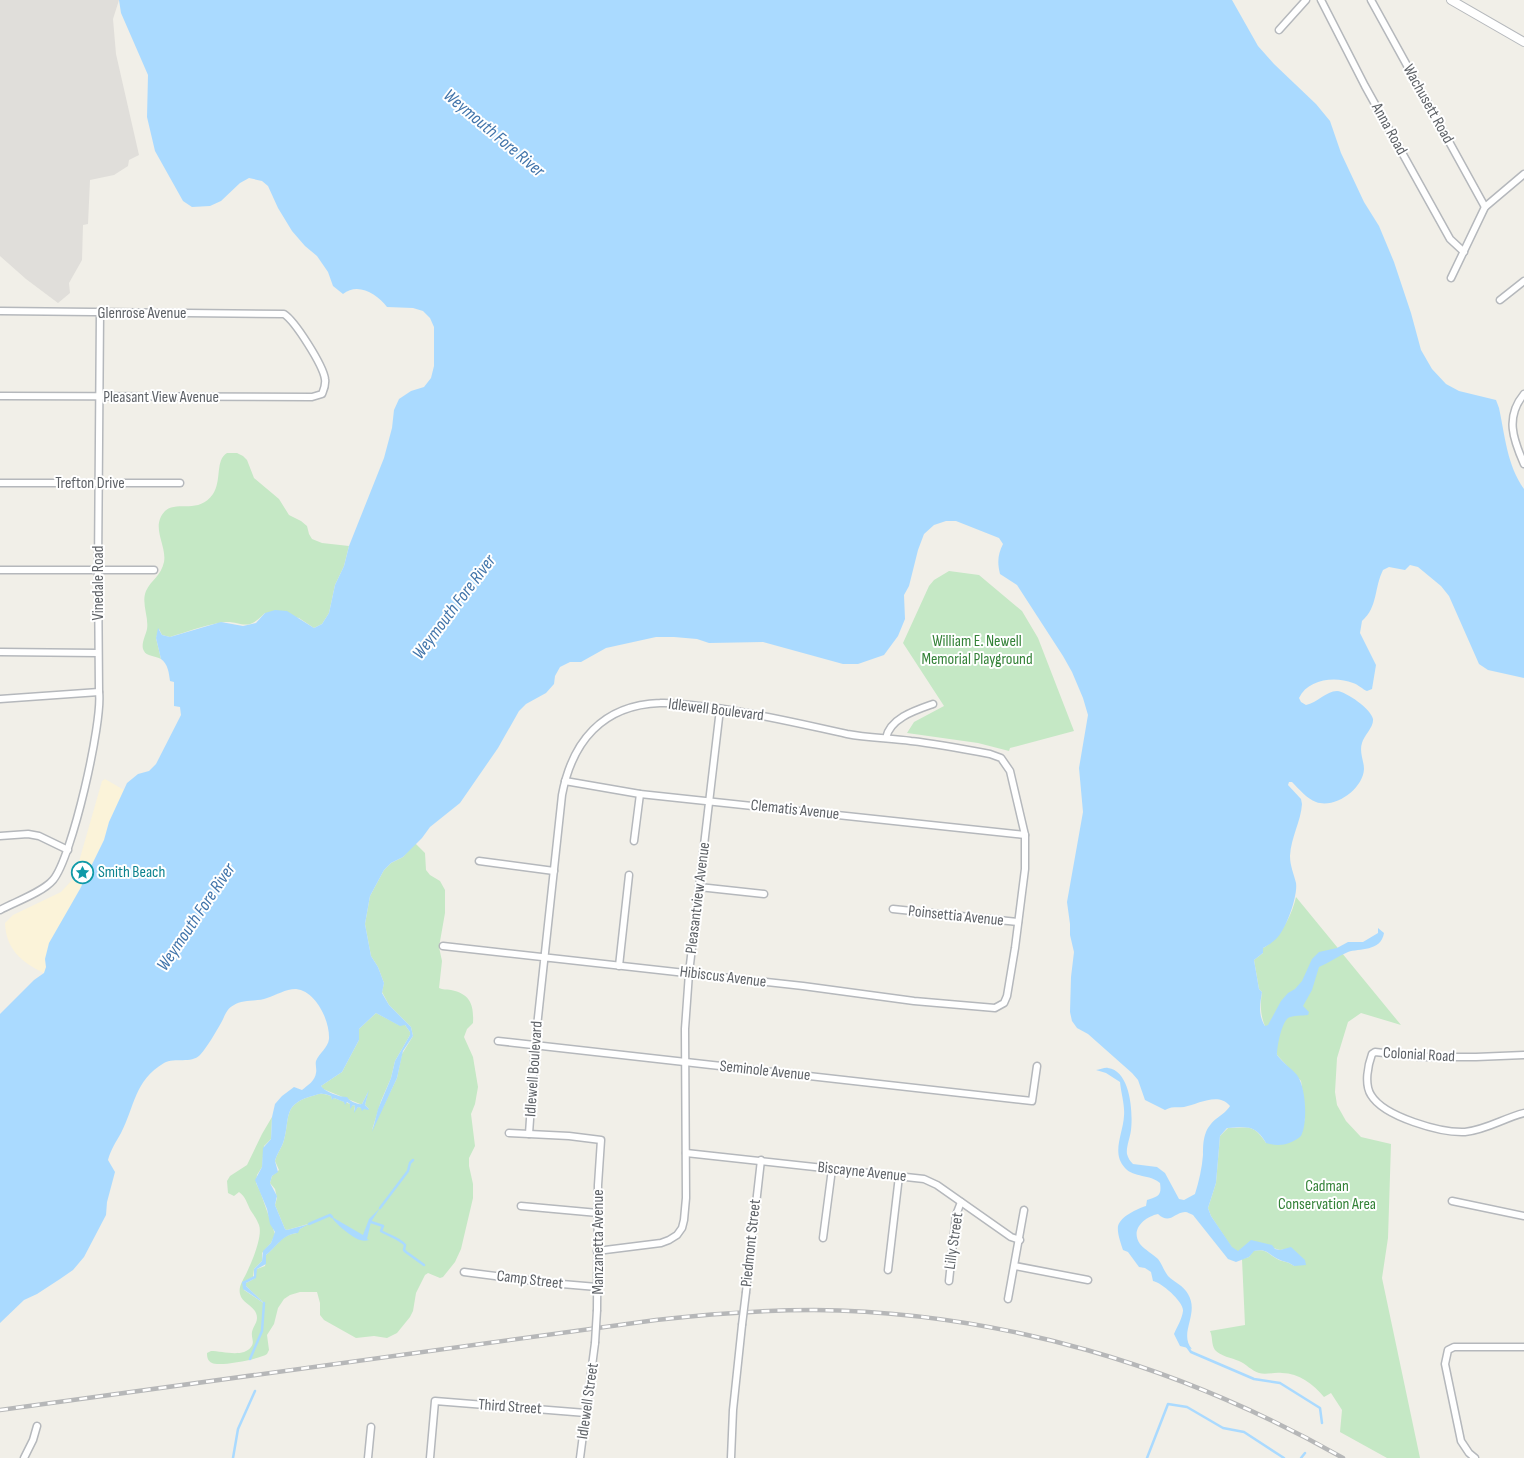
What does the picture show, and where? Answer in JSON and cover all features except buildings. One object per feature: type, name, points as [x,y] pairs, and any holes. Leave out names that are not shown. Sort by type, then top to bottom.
[{"type":"street","points":[[1279,30],[1306,0]]},
{"type":"street","name":"Anna Road","points":[[1320,0],[1365,86],[1450,239],[1464,252]]},
{"type":"street","name":"Wachusett Road","points":[[1371,0],[1486,207]]},
{"type":"street","points":[[1452,0],[1524,42]]},
{"type":"street","points":[[1451,278],[1486,207],[1524,174]]},
{"type":"street","points":[[1500,300],[1524,281]]},
{"type":"street","name":"Glenrose Avenue","points":[[0,311],[284,314],[295,324],[321,369],[325,380],[322,394]]},
{"type":"street","name":"Vinedale Road","points":[[0,910],[48,885],[60,870],[68,850],[94,744],[100,702],[98,570],[100,312]]},
{"type":"street","name":"Pleasant View Avenue","points":[[0,396],[312,397],[322,394]]},
{"type":"street","points":[[1524,394],[1515,409],[1512,426],[1524,464]]},
{"type":"street","name":"Trefton Drive","points":[[0,483],[180,483]]},
{"type":"street","points":[[0,570],[154,570]]},
{"type":"street","points":[[0,652],[98,653]]},
{"type":"street","points":[[0,699],[99,692]]},
{"type":"street","name":"Idlewell Boulevard","points":[[529,1134],[535,1046],[565,781],[572,760],[586,737],[604,720],[624,710],[638,706],[661,703],[760,714],[849,734],[917,742],[990,754],[1001,758],[1008,766],[1012,776],[1025,835],[1026,862],[1007,996],[1001,1006]]},
{"type":"street","points":[[886,738],[889,730],[907,714],[933,704]]},
{"type":"street","name":"Pleasantview Avenue","points":[[597,1251],[661,1243],[669,1240],[677,1235],[682,1228],[685,1216],[685,1062],[689,973],[720,709]]},
{"type":"street","name":"Clematis Avenue","points":[[565,781],[640,794],[1025,835]]},
{"type":"street","points":[[634,841],[640,794]]},
{"type":"street","points":[[0,836],[28,834],[39,836],[68,850]]},
{"type":"street","points":[[479,861],[554,871]]},
{"type":"street","points":[[619,966],[629,875]]},
{"type":"street","points":[[700,887],[764,894]]},
{"type":"street","name":"Poinsettia Avenue","points":[[893,909],[1018,922]]},
{"type":"street","name":"Hibiscus Avenue","points":[[443,946],[987,1009],[1001,1006]]},
{"type":"street","name":"Seminole Avenue","points":[[498,1041],[1032,1100],[1037,1066]]},
{"type":"street","name":"Colonial Road","points":[[1524,1055],[1476,1058],[1421,1058],[1375,1052],[1372,1054],[1368,1073],[1371,1096],[1384,1109],[1421,1124],[1465,1132],[1487,1128],[1524,1113]]},
{"type":"street","points":[[509,1134],[529,1134]]},
{"type":"street","name":"Manzanetta Avenue","points":[[529,1134],[601,1140],[598,1173],[595,1343]]},
{"type":"street","name":"Biscayne Avenue","points":[[686,1153],[761,1160],[928,1181],[1011,1237],[1020,1240]]},
{"type":"street","name":"Piedmont Street","points":[[731,1458],[733,1410],[761,1160]]},
{"type":"street","points":[[823,1238],[832,1169]]},
{"type":"street","points":[[888,1270],[899,1176]]},
{"type":"street","points":[[1452,1201],[1524,1216]]},
{"type":"street","name":"Lilly Street","points":[[949,1281],[956,1215],[961,1202]]},
{"type":"street","points":[[521,1206],[598,1213]]},
{"type":"street","points":[[1008,1299],[1024,1210]]},
{"type":"street","points":[[1015,1266],[1088,1280]]},
{"type":"street","name":"Camp Street","points":[[464,1272],[597,1287]]},
{"type":"street","name":"Idlewell Street","points":[[580,1458],[595,1343]]},
{"type":"street","points":[[1475,1458],[1461,1441],[1445,1364],[1448,1350],[1454,1347],[1524,1347]]},
{"type":"street","name":"Third Street","points":[[430,1458],[435,1401],[586,1413]]},
{"type":"street","points":[[24,1458],[33,1440],[37,1426]]},
{"type":"street","points":[[368,1458],[371,1427]]},
{"type":"shaded area","points":[[0,0],[119,0],[113,19],[116,54],[139,155],[129,160],[128,166],[114,175],[90,180],[88,224],[83,225],[82,260],[69,283],[70,293],[58,303],[26,279],[0,256]]},
{"type":"green space","points":[[227,453],[237,453],[247,460],[254,478],[279,499],[289,515],[307,526],[312,539],[322,543],[349,546],[344,566],[335,585],[329,613],[322,624],[314,628],[299,618],[265,613],[258,620],[247,625],[233,622],[219,623],[170,637],[162,635],[159,629],[156,638],[161,659],[149,655],[143,649],[147,629],[145,596],[148,587],[161,571],[164,562],[159,530],[161,517],[170,508],[194,506],[207,500],[216,489],[221,461]]},
{"type":"green space","name":"William E. Newell Memorial Playground","points":[[949,571],[979,575],[1022,611],[1038,638],[1074,731],[1010,748],[1009,751],[978,743],[907,733],[914,722],[944,706],[903,643],[929,586],[934,580]]},
{"type":"green space","points":[[415,843],[425,853],[426,870],[440,881],[445,890],[445,913],[439,947],[442,961],[439,988],[463,994],[467,997],[473,1010],[473,1023],[467,1029],[464,1037],[473,1057],[478,1087],[471,1114],[475,1146],[469,1158],[473,1198],[461,1249],[455,1262],[443,1277],[440,1278],[428,1273],[425,1275],[416,1293],[410,1317],[397,1333],[387,1338],[374,1336],[356,1338],[324,1320],[320,1315],[320,1303],[317,1292],[300,1292],[284,1299],[278,1308],[274,1324],[267,1335],[269,1350],[267,1354],[239,1362],[212,1363],[207,1355],[211,1351],[238,1353],[251,1347],[253,1343],[252,1332],[257,1320],[255,1311],[241,1297],[240,1288],[256,1248],[260,1230],[245,1198],[239,1192],[234,1196],[228,1193],[227,1181],[230,1176],[247,1165],[272,1117],[271,1139],[264,1146],[262,1167],[257,1175],[256,1183],[275,1234],[271,1243],[262,1253],[262,1261],[254,1269],[253,1277],[243,1282],[244,1290],[265,1304],[246,1286],[246,1283],[255,1278],[257,1269],[265,1266],[266,1255],[280,1241],[291,1234],[297,1233],[308,1224],[285,1229],[275,1205],[277,1198],[275,1189],[270,1183],[272,1176],[279,1170],[275,1161],[283,1143],[291,1109],[301,1100],[322,1094],[350,1104],[350,1107],[355,1106],[354,1111],[358,1107],[369,1109],[365,1105],[368,1092],[362,1104],[360,1104],[323,1089],[321,1086],[342,1072],[359,1040],[359,1029],[376,1013],[399,1025],[405,1025],[410,1035],[395,1061],[391,1078],[372,1130],[397,1078],[402,1054],[413,1036],[411,1027],[389,1005],[382,992],[384,983],[378,967],[371,956],[365,924],[370,896],[384,870],[391,863],[403,857]]},
{"type":"green space","name":"Cadman Conservation Area","points":[[1296,897],[1401,1025],[1361,1013],[1348,1022],[1337,1058],[1335,1092],[1337,1105],[1346,1121],[1361,1137],[1391,1144],[1388,1238],[1382,1278],[1420,1458],[1387,1458],[1340,1432],[1342,1410],[1331,1393],[1324,1397],[1300,1377],[1288,1373],[1262,1374],[1256,1372],[1239,1361],[1226,1357],[1215,1350],[1211,1336],[1210,1331],[1245,1325],[1242,1259],[1249,1257],[1253,1251],[1262,1250],[1294,1266],[1291,1248],[1280,1250],[1251,1241],[1238,1252],[1232,1248],[1211,1216],[1208,1208],[1216,1183],[1220,1136],[1228,1128],[1246,1127],[1254,1129],[1266,1143],[1305,1120],[1301,1081],[1277,1055],[1277,1050],[1262,1016],[1262,992],[1259,989],[1254,960],[1263,953],[1263,948],[1280,933],[1292,911]]},
{"type":"sand","name":"Smith Beach","points":[[105,779],[124,790],[109,822],[104,840],[45,959],[46,967],[44,973],[28,964],[16,954],[8,940],[5,923],[13,915],[61,892],[72,880],[102,781]]},
{"type":"water","name":"Weymouth Fore River","points":[[119,0],[1232,0],[1258,46],[1316,104],[1330,121],[1341,153],[1364,202],[1379,226],[1394,262],[1421,350],[1432,369],[1446,384],[1459,391],[1496,400],[1510,460],[1524,489],[1524,678],[1488,670],[1479,664],[1449,596],[1441,586],[1418,567],[1410,565],[1405,570],[1389,567],[1383,570],[1371,610],[1362,621],[1360,633],[1376,665],[1372,689],[1367,691],[1353,683],[1330,680],[1315,683],[1303,692],[1299,698],[1306,705],[1329,693],[1341,692],[1363,706],[1371,715],[1373,722],[1361,746],[1364,769],[1362,776],[1359,784],[1347,796],[1331,803],[1316,802],[1306,796],[1292,782],[1289,782],[1288,785],[1301,799],[1302,804],[1290,856],[1296,889],[1293,904],[1280,935],[1263,948],[1263,953],[1254,960],[1259,989],[1262,992],[1260,1014],[1265,1026],[1268,1025],[1281,1001],[1302,981],[1312,959],[1319,952],[1337,948],[1348,942],[1363,942],[1378,933],[1378,928],[1384,933],[1379,943],[1374,946],[1348,952],[1319,967],[1312,990],[1303,1006],[1309,1012],[1308,1015],[1290,1017],[1283,1025],[1277,1055],[1297,1075],[1300,1081],[1305,1105],[1305,1123],[1301,1136],[1289,1143],[1275,1145],[1266,1143],[1258,1132],[1250,1128],[1227,1128],[1220,1136],[1216,1183],[1208,1208],[1211,1216],[1232,1247],[1238,1251],[1251,1240],[1272,1245],[1275,1249],[1280,1250],[1291,1247],[1305,1260],[1306,1265],[1294,1266],[1262,1250],[1254,1251],[1249,1257],[1236,1262],[1228,1259],[1193,1215],[1187,1212],[1169,1218],[1158,1214],[1148,1218],[1140,1225],[1137,1239],[1144,1248],[1158,1259],[1168,1276],[1188,1294],[1192,1309],[1187,1336],[1188,1343],[1192,1349],[1180,1346],[1174,1334],[1183,1311],[1180,1303],[1166,1289],[1153,1281],[1151,1272],[1139,1267],[1128,1252],[1123,1250],[1118,1232],[1120,1222],[1130,1213],[1146,1206],[1147,1200],[1158,1195],[1160,1193],[1160,1183],[1152,1178],[1129,1171],[1121,1162],[1118,1150],[1124,1112],[1120,1082],[1106,1073],[1096,1070],[1107,1068],[1116,1071],[1126,1085],[1131,1104],[1131,1130],[1127,1151],[1129,1159],[1133,1164],[1157,1167],[1165,1173],[1179,1199],[1184,1200],[1195,1194],[1201,1170],[1206,1132],[1212,1123],[1230,1106],[1225,1102],[1214,1099],[1165,1110],[1145,1100],[1138,1080],[1132,1073],[1088,1034],[1077,1028],[1072,1021],[1070,1012],[1071,977],[1074,952],[1070,935],[1067,902],[1083,812],[1079,768],[1088,715],[1072,672],[1063,656],[1017,585],[1000,574],[998,558],[1003,544],[999,538],[956,521],[946,521],[934,525],[924,534],[909,586],[904,595],[905,619],[898,636],[884,655],[858,664],[843,664],[763,642],[709,643],[697,639],[656,637],[606,648],[581,662],[570,662],[560,667],[555,676],[554,684],[546,693],[526,704],[519,711],[498,748],[460,803],[430,827],[403,857],[391,863],[384,870],[370,896],[365,924],[371,956],[378,967],[384,983],[382,993],[389,1005],[411,1027],[413,1036],[403,1051],[397,1078],[372,1132],[395,1061],[410,1035],[405,1025],[400,1026],[376,1013],[359,1029],[359,1040],[342,1072],[321,1086],[329,1092],[347,1097],[360,1104],[362,1104],[369,1090],[365,1105],[369,1109],[362,1111],[358,1107],[354,1113],[355,1106],[353,1105],[350,1109],[350,1104],[347,1102],[345,1105],[344,1102],[334,1098],[332,1100],[331,1096],[318,1094],[301,1100],[291,1109],[283,1143],[275,1161],[278,1172],[272,1176],[270,1183],[277,1196],[275,1205],[285,1229],[309,1224],[300,1229],[298,1233],[292,1234],[280,1241],[266,1255],[266,1264],[257,1269],[256,1278],[246,1283],[246,1286],[265,1304],[243,1289],[242,1282],[254,1276],[254,1269],[262,1261],[263,1251],[271,1243],[275,1232],[270,1224],[267,1209],[255,1180],[262,1167],[263,1148],[271,1139],[272,1117],[275,1104],[294,1087],[302,1090],[313,1081],[316,1073],[316,1061],[329,1039],[327,1024],[320,1008],[310,995],[296,989],[263,999],[237,1003],[227,1011],[200,1055],[188,1060],[168,1061],[154,1070],[136,1095],[126,1123],[109,1156],[108,1160],[115,1172],[107,1202],[106,1215],[84,1257],[73,1270],[37,1294],[24,1300],[0,1323],[0,1014],[34,980],[44,973],[49,943],[80,889],[104,840],[109,822],[127,783],[138,774],[149,771],[156,764],[181,715],[180,707],[174,706],[174,682],[170,681],[167,666],[161,659],[156,638],[158,628],[162,635],[170,637],[221,622],[243,626],[256,623],[265,613],[275,610],[287,611],[314,628],[322,624],[329,613],[335,585],[344,566],[349,546],[384,458],[392,428],[394,410],[399,399],[411,391],[424,387],[431,378],[434,366],[434,327],[430,318],[423,311],[413,308],[387,307],[373,294],[361,289],[355,289],[343,294],[333,286],[328,272],[317,256],[292,231],[278,208],[268,186],[262,181],[249,178],[240,183],[221,201],[210,206],[192,207],[183,201],[155,151],[147,117],[148,75],[121,13]]},
{"type":"water","points":[[380,1208],[371,1222],[367,1239],[369,1240],[367,1241],[353,1236],[333,1220],[332,1217],[363,1235],[369,1219]]},
{"type":"waterway","points":[[380,1208],[408,1171],[413,1160]]},
{"type":"waterway","points":[[309,1224],[330,1215],[332,1217]]},
{"type":"waterway","points":[[371,1222],[383,1226],[381,1231],[403,1243],[405,1245],[404,1250],[424,1265]]},
{"type":"waterway","points":[[250,1359],[262,1331],[264,1303]]},
{"type":"waterway","points":[[1186,1345],[1191,1352],[1254,1379],[1280,1383],[1320,1408],[1322,1423]]},
{"type":"waterway","points":[[233,1458],[238,1429],[255,1391]]},
{"type":"waterway","points":[[1147,1458],[1168,1404],[1187,1407],[1223,1428],[1244,1432],[1284,1458]]},
{"type":"waterway","points":[[1301,1458],[1305,1453]]},
{"type":"railway","points":[[0,1410],[656,1320],[735,1313],[814,1310],[884,1313],[953,1321],[1021,1333],[1088,1350],[1154,1371],[1218,1396],[1281,1425],[1343,1458]]},
{"type":"place","name":"Smith Beach","points":[[82,872]]}]
